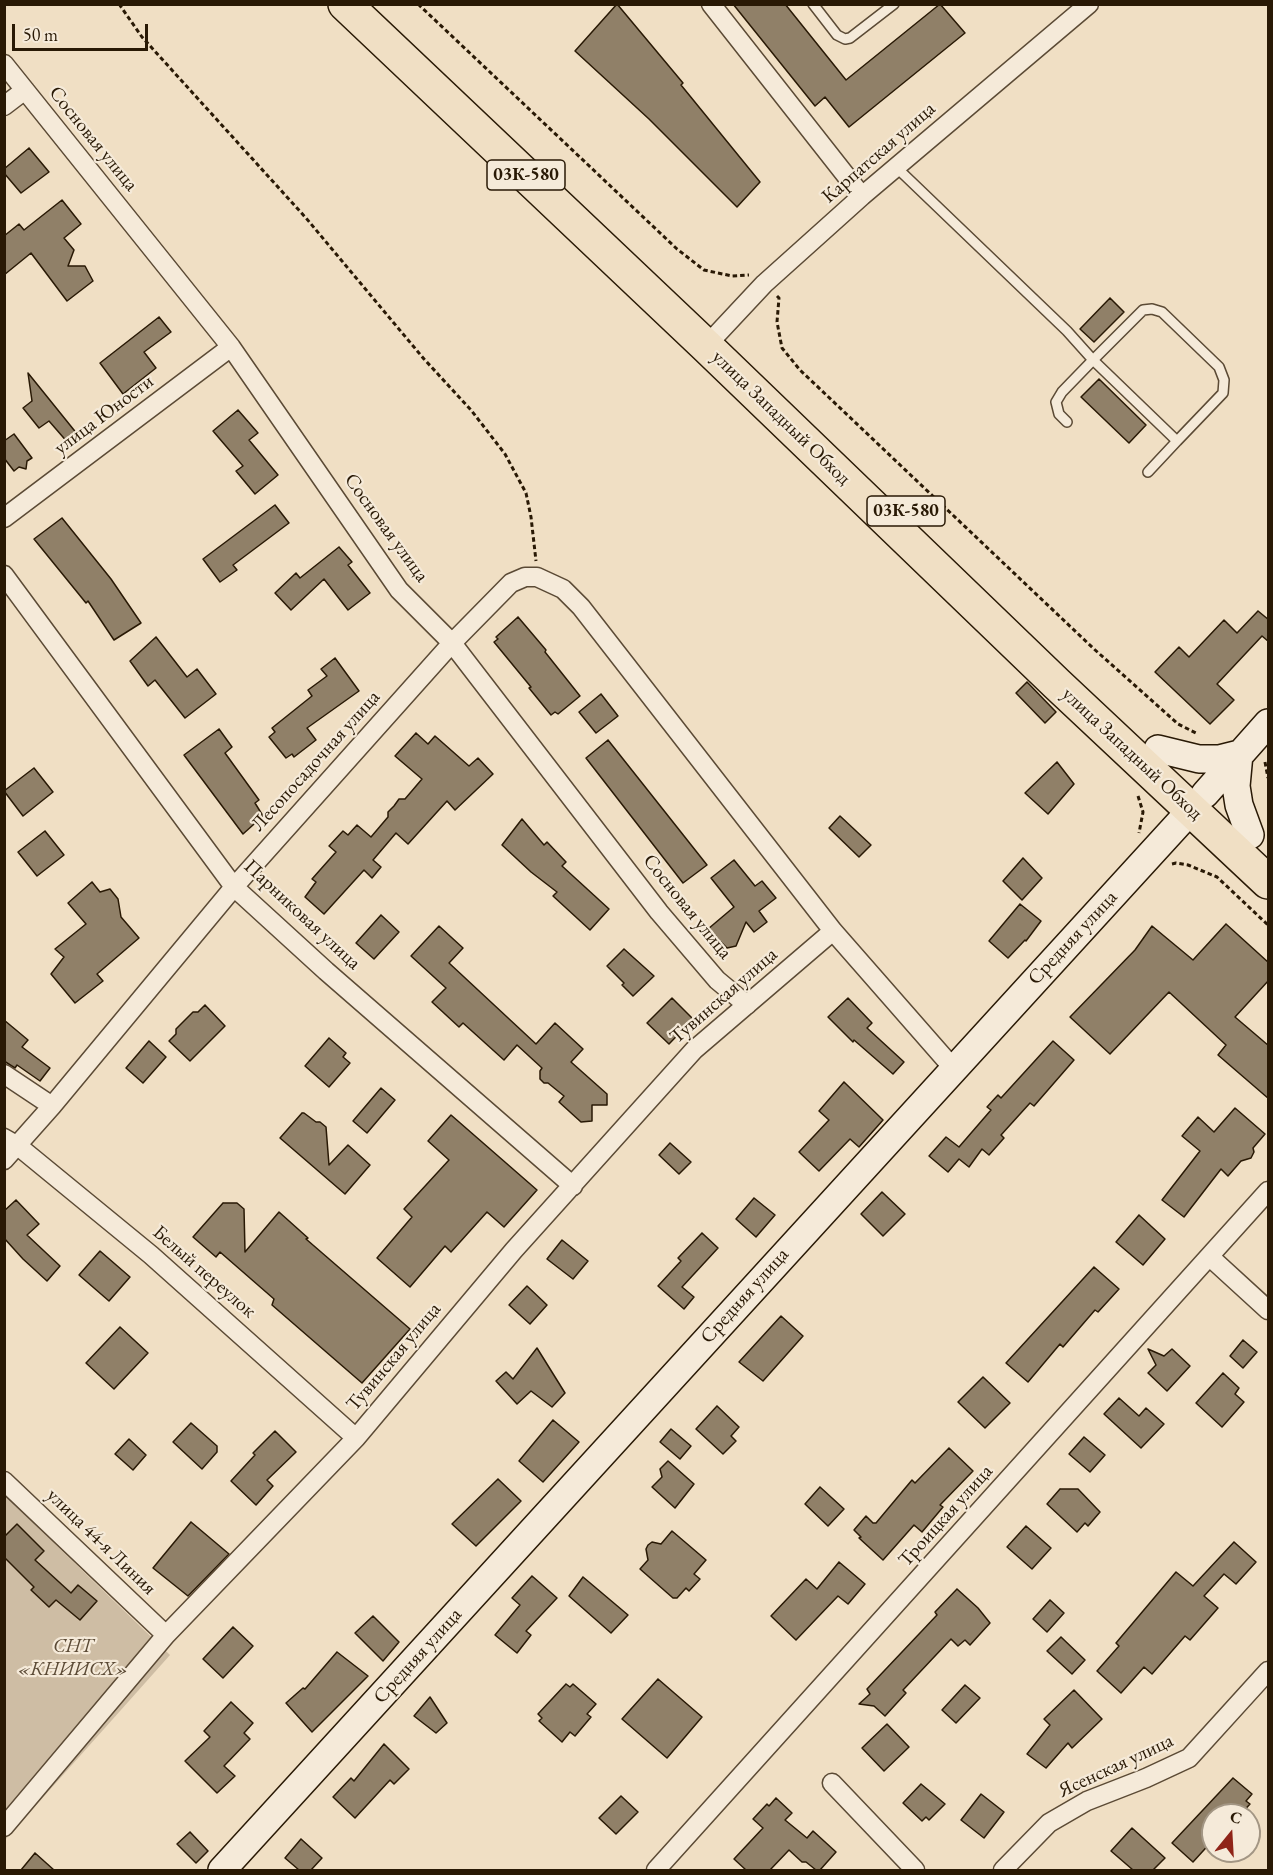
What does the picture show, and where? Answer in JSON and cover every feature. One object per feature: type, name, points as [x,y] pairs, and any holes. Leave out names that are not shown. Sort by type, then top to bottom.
[{"type":"highway","name":"улица Западный Обход","points":[[345,4],[1158,749],[1198,802],[1269,882]]},
{"type":"highway","name":"улица Западный Обход","points":[[368,4],[712,340],[1057,684],[1198,802],[1259,843]]},
{"type":"street","points":[[711,4],[862,196]]},
{"type":"street","name":"Карпатская улица","points":[[712,340],[764,284],[862,196],[1089,4]]},
{"type":"street","name":"Сосновая улица","points":[[4,64],[231,347],[399,590],[452,643],[659,912],[717,980],[747,1005]]},
{"type":"street","points":[[4,106],[25,90]]},
{"type":"street","name":"улица Юности","points":[[4,518],[231,347]]},
{"type":"street","name":"Парниковая улица","points":[[4,575],[234,887],[326,971],[573,1186]]},
{"type":"street","name":"Лесопосадочная улица","points":[[4,1160],[11,1142],[52,1106],[234,887],[452,643],[511,583],[537,577]]},
{"type":"street","points":[[537,577],[563,589],[581,607],[833,931],[953,1068]]},
{"type":"street","name":"Средняя улица","points":[[222,1870],[1198,802],[1252,755],[1269,723]]},
{"type":"street","points":[[1158,749],[1199,759],[1252,755]]},
{"type":"street","points":[[1252,755],[1236,778],[1237,796],[1242,814],[1259,843]]},
{"type":"street","name":"Тувинская улица","points":[[8,1816],[165,1635],[356,1438],[514,1250],[694,1050],[833,931]]},
{"type":"street","points":[[4,1074],[52,1106]]},
{"type":"street","name":"Белый переулок","points":[[11,1142],[151,1255],[356,1438]]},
{"type":"street","name":"Троицкая улица","points":[[656,1870],[1269,1191]]},
{"type":"street","points":[[1210,1257],[1269,1310]]},
{"type":"street","name":"улица 44-я Линия","points":[[4,1481],[165,1635]]},
{"type":"street","name":"Ясенская улица","points":[[1004,1870],[1049,1823],[1087,1801],[1189,1758],[1269,1671]]},
{"type":"street","points":[[832,1783],[915,1870]]},
{"type":"lane","points":[[813,4],[837,35],[845,39],[850,38],[894,4]]},
{"type":"lane","points":[[896,167],[1067,331],[1093,360],[1177,441]]},
{"type":"lane","points":[[1067,422],[1059,414],[1056,402],[1062,392],[1143,310],[1152,309],[1162,312],[1219,367],[1224,380],[1223,393],[1148,472]]},
{"type":"path","points":[[118,4],[142,37],[306,218],[506,454],[526,493],[531,517],[537,577]]},
{"type":"path","points":[[418,4],[677,249],[704,270],[732,276],[754,274],[779,298],[777,322],[782,348],[801,370],[1094,649],[1178,724],[1201,735]]},
{"type":"path","points":[[1252,755],[1269,778]]},
{"type":"path","points":[[1134,840],[1142,824],[1143,812],[1135,791]]},
{"type":"path","points":[[1170,865],[1176,863],[1188,865],[1217,877],[1269,925]]},
{"type":"green space","name":"СНТ «КНИИСХ»","points":[[5,1496],[170,1655],[5,1840]]},
{"type":"building","points":[[617,4],[683,83],[681,85],[760,182],[737,207],[649,119],[575,51]]},
{"type":"building","points":[[733,4],[785,4],[846,80],[940,4],[965,33],[849,127],[825,97],[815,106]]},
{"type":"building","points":[[29,148],[49,172],[21,193],[4,173],[4,169]]},
{"type":"building","points":[[62,200],[81,224],[64,238],[74,250],[68,266],[85,266],[93,281],[67,301],[31,253],[4,275],[4,236],[19,224],[24,230]]},
{"type":"building","points":[[1110,298],[1124,312],[1094,342],[1080,329]]},
{"type":"building","points":[[159,317],[171,332],[144,352],[156,368],[123,394],[100,363]]},
{"type":"building","points":[[28,373],[78,435],[69,444],[49,421],[39,428],[23,408],[32,401]]},
{"type":"building","points":[[1099,379],[1146,425],[1129,443],[1081,397]]},
{"type":"building","points":[[238,410],[258,433],[249,440],[278,475],[255,494],[236,471],[243,466],[213,431]]},
{"type":"building","points":[[14,434],[32,458],[27,461],[26,469],[19,467],[14,471],[4,458],[4,441]]},
{"type":"building","points":[[275,505],[289,523],[233,565],[237,570],[220,582],[203,559]]},
{"type":"building","points":[[62,518],[111,579],[141,623],[114,640],[88,601],[86,603],[34,539]]},
{"type":"building","points":[[339,547],[352,562],[348,565],[370,593],[348,610],[324,579],[291,610],[275,593],[296,573],[300,578]]},
{"type":"building","points":[[1258,611],[1269,620],[1269,642],[1262,636],[1217,684],[1234,700],[1210,724],[1155,672],[1179,647],[1189,657],[1224,620],[1237,633]]},
{"type":"building","points":[[518,617],[580,696],[558,714],[555,712],[551,715],[494,642],[498,639],[496,637]]},
{"type":"building","points":[[156,637],[187,677],[197,669],[216,694],[185,718],[155,680],[148,686],[130,661]]},
{"type":"building","points":[[335,658],[359,691],[307,728],[316,740],[294,757],[292,754],[286,758],[269,737],[275,732],[272,728],[312,696],[308,690],[327,676],[321,669]]},
{"type":"building","points":[[1027,682],[1056,712],[1045,723],[1016,693]]},
{"type":"building","points":[[601,694],[618,716],[596,733],[579,712]]},
{"type":"building","points":[[219,729],[232,747],[225,753],[259,800],[255,803],[263,816],[243,834],[184,755]]},
{"type":"building","points":[[416,733],[428,744],[435,736],[469,766],[478,758],[493,774],[455,810],[447,801],[408,844],[396,833],[373,860],[381,867],[372,878],[364,870],[324,914],[305,897],[316,882],[312,879],[336,852],[329,846],[343,831],[348,835],[357,825],[371,837],[388,817],[388,812],[399,799],[405,799],[422,779],[395,756]]},
{"type":"building","points":[[608,740],[707,865],[683,883],[586,758]]},
{"type":"building","points":[[1057,762],[1074,784],[1048,814],[1025,793]]},
{"type":"building","points":[[34,768],[53,792],[23,816],[4,791]]},
{"type":"building","points":[[840,816],[871,845],[859,857],[829,828]]},
{"type":"building","points":[[522,819],[544,845],[547,842],[566,862],[562,866],[609,909],[590,930],[553,896],[557,892],[502,845]]},
{"type":"building","points":[[45,831],[64,855],[37,876],[18,852]]},
{"type":"building","points":[[1023,858],[1042,878],[1022,900],[1003,881]]},
{"type":"building","points":[[734,860],[755,886],[762,881],[776,898],[759,911],[767,922],[754,932],[746,922],[736,946],[727,948],[708,929],[734,907],[711,878]]},
{"type":"building","points":[[92,882],[100,892],[110,889],[118,899],[121,917],[139,938],[97,974],[103,981],[75,1003],[51,974],[64,957],[55,949],[86,924],[68,903]]},
{"type":"building","points":[[1020,904],[1041,921],[1026,941],[1008,958],[989,941]]},
{"type":"building","points":[[381,915],[399,932],[374,959],[356,943]]},
{"type":"building","points":[[1226,924],[1269,963],[1269,980],[1235,1017],[1269,1046],[1269,1099],[1218,1055],[1226,1045],[1169,992],[1110,1054],[1070,1017],[1135,950],[1152,926],[1193,960]]},
{"type":"building","points":[[439,926],[463,948],[449,963],[536,1044],[555,1023],[583,1049],[571,1062],[607,1094],[607,1105],[592,1105],[592,1121],[581,1122],[559,1102],[564,1096],[540,1079],[542,1068],[517,1045],[504,1060],[463,1023],[459,1027],[432,1002],[446,988],[411,956]]},
{"type":"building","points":[[624,949],[654,976],[633,996],[607,966]]},
{"type":"building","points":[[672,998],[693,1019],[669,1044],[647,1023]]},
{"type":"building","points":[[848,998],[872,1023],[867,1028],[904,1062],[893,1074],[854,1040],[853,1042],[828,1017]]},
{"type":"building","points":[[205,1005],[225,1026],[190,1061],[169,1041],[176,1034],[176,1029],[193,1012],[198,1012]]},
{"type":"building","points":[[4,1020],[28,1040],[22,1047],[50,1068],[40,1081],[17,1065],[15,1068],[4,1061]]},
{"type":"building","points":[[329,1038],[346,1053],[343,1057],[350,1063],[329,1087],[305,1066]]},
{"type":"building","points":[[149,1041],[166,1057],[143,1083],[126,1068]]},
{"type":"building","points":[[1053,1041],[1074,1060],[1034,1106],[1030,1103],[1001,1135],[1004,1138],[989,1155],[982,1149],[969,1167],[959,1159],[948,1172],[929,1156],[946,1137],[959,1147],[991,1110],[987,1107],[998,1095],[1001,1098]]},
{"type":"building","points":[[844,1082],[883,1120],[859,1147],[850,1139],[819,1171],[799,1152],[829,1120],[819,1111]]},
{"type":"building","points":[[381,1088],[395,1100],[367,1133],[353,1121]]},
{"type":"building","points":[[1235,1108],[1265,1134],[1253,1148],[1251,1158],[1241,1161],[1228,1176],[1221,1169],[1184,1217],[1162,1200],[1200,1151],[1182,1136],[1198,1117],[1214,1132]]},
{"type":"building","points":[[302,1113],[326,1127],[329,1165],[348,1145],[370,1165],[345,1194],[280,1138]]},
{"type":"building","points":[[451,1115],[537,1190],[504,1227],[487,1212],[451,1252],[445,1246],[410,1287],[377,1258],[412,1217],[404,1209],[449,1160],[428,1141]]},
{"type":"building","points":[[670,1143],[691,1162],[679,1174],[659,1155]]},
{"type":"building","points":[[882,1192],[905,1214],[883,1236],[861,1214]]},
{"type":"building","points":[[754,1198],[775,1215],[756,1237],[736,1219]]},
{"type":"building","points":[[16,1200],[39,1224],[27,1235],[60,1266],[47,1281],[4,1238],[4,1211]]},
{"type":"building","points":[[223,1203],[237,1203],[244,1209],[245,1252],[279,1212],[308,1238],[306,1239],[410,1329],[362,1383],[272,1305],[274,1299],[220,1252],[216,1257],[193,1237]]},
{"type":"building","points":[[1139,1215],[1165,1239],[1143,1265],[1116,1242]]},
{"type":"building","points":[[702,1233],[718,1248],[682,1287],[694,1297],[684,1309],[658,1286],[681,1261],[678,1258]]},
{"type":"building","points":[[562,1240],[588,1261],[573,1279],[547,1259]]},
{"type":"building","points":[[100,1251],[130,1277],[109,1301],[79,1275]]},
{"type":"building","points":[[1094,1267],[1119,1289],[1098,1312],[1095,1310],[1063,1347],[1060,1344],[1028,1382],[1006,1363]]},
{"type":"building","points":[[527,1286],[547,1305],[530,1324],[509,1305]]},
{"type":"building","points":[[781,1316],[803,1336],[763,1381],[739,1362]]},
{"type":"building","points":[[120,1327],[148,1353],[114,1389],[86,1363]]},
{"type":"building","points":[[1243,1340],[1257,1352],[1243,1368],[1230,1356]]},
{"type":"building","points":[[537,1348],[565,1393],[552,1407],[531,1391],[517,1404],[496,1381],[506,1372],[513,1379]]},
{"type":"building","points":[[1148,1349],[1164,1356],[1172,1349],[1190,1366],[1167,1391],[1148,1373],[1156,1365]]},
{"type":"building","points":[[1223,1373],[1239,1388],[1235,1394],[1244,1402],[1222,1427],[1196,1403]]},
{"type":"building","points":[[983,1377],[1010,1403],[985,1428],[958,1402]]},
{"type":"building","points":[[1119,1398],[1139,1416],[1146,1408],[1164,1424],[1141,1448],[1104,1414]]},
{"type":"building","points":[[717,1406],[739,1427],[731,1436],[736,1441],[723,1454],[696,1429]]},
{"type":"building","points":[[553,1420],[579,1442],[543,1482],[519,1461]]},
{"type":"building","points":[[191,1423],[217,1446],[217,1452],[202,1469],[173,1442]]},
{"type":"building","points":[[671,1429],[691,1446],[680,1459],[660,1442]]},
{"type":"building","points":[[275,1431],[296,1452],[267,1480],[273,1486],[256,1505],[231,1481],[255,1455],[253,1453]]},
{"type":"building","points":[[1084,1437],[1105,1455],[1090,1472],[1069,1454]]},
{"type":"building","points":[[129,1439],[146,1455],[133,1470],[115,1454]]},
{"type":"building","points":[[949,1448],[973,1471],[940,1505],[943,1507],[922,1532],[914,1525],[883,1560],[859,1538],[861,1537],[854,1530],[866,1516],[876,1523],[912,1480],[915,1483]]},
{"type":"building","points":[[668,1461],[694,1484],[675,1508],[652,1487],[662,1477],[660,1469]]},
{"type":"building","points":[[498,1479],[521,1501],[476,1546],[452,1524]]},
{"type":"building","points":[[820,1487],[844,1509],[828,1526],[805,1504]]},
{"type":"building","points":[[1060,1489],[1078,1489],[1100,1512],[1088,1526],[1085,1523],[1077,1532],[1047,1504]]},
{"type":"building","points":[[191,1522],[229,1554],[188,1596],[153,1568]]},
{"type":"building","points":[[17,1524],[44,1551],[35,1560],[71,1593],[78,1585],[97,1601],[80,1620],[56,1600],[49,1607],[31,1590],[34,1587],[4,1557],[4,1537]]},
{"type":"building","points":[[1026,1526],[1051,1548],[1032,1569],[1007,1547]]},
{"type":"building","points":[[672,1531],[706,1560],[694,1574],[700,1579],[689,1591],[686,1588],[677,1598],[673,1598],[640,1569],[648,1560],[646,1549],[648,1545],[652,1542],[661,1544]]},
{"type":"building","points":[[1234,1542],[1256,1562],[1236,1584],[1224,1574],[1204,1596],[1218,1608],[1190,1640],[1185,1636],[1152,1674],[1144,1667],[1121,1693],[1097,1671],[1119,1646],[1116,1643],[1176,1572],[1193,1586]]},
{"type":"building","points":[[839,1562],[865,1584],[848,1604],[838,1596],[796,1640],[771,1616],[806,1579],[817,1589]]},
{"type":"building","points":[[532,1576],[557,1598],[526,1631],[531,1635],[517,1653],[495,1635],[520,1605],[512,1598]]},
{"type":"building","points":[[583,1577],[628,1615],[611,1633],[569,1596]]},
{"type":"building","points":[[957,1589],[978,1608],[990,1623],[970,1645],[965,1640],[958,1646],[951,1639],[903,1690],[906,1693],[885,1716],[874,1706],[859,1704],[870,1694],[867,1689],[937,1615],[935,1612]]},
{"type":"building","points":[[1050,1600],[1064,1613],[1047,1632],[1033,1619]]},
{"type":"building","points":[[373,1616],[399,1642],[383,1661],[355,1633]]},
{"type":"building","points":[[233,1627],[253,1646],[223,1678],[203,1659]]},
{"type":"building","points":[[1061,1637],[1085,1660],[1072,1674],[1047,1651]]},
{"type":"building","points":[[337,1652],[368,1676],[312,1732],[286,1703],[303,1688],[305,1689]]},
{"type":"building","points":[[658,1679],[702,1717],[667,1758],[622,1719]]},
{"type":"building","points":[[566,1684],[570,1687],[573,1684],[596,1704],[587,1714],[591,1717],[575,1736],[570,1732],[562,1742],[539,1721],[542,1718],[538,1714]]},
{"type":"building","points":[[965,1685],[980,1698],[956,1723],[942,1710]]},
{"type":"building","points":[[1074,1690],[1102,1719],[1072,1748],[1068,1743],[1046,1768],[1027,1754],[1050,1725],[1044,1719]]},
{"type":"building","points":[[430,1697],[447,1723],[436,1733],[414,1716]]},
{"type":"building","points":[[231,1702],[253,1723],[244,1733],[250,1739],[224,1766],[235,1776],[217,1793],[185,1761],[210,1737],[204,1731]]},
{"type":"building","points":[[887,1724],[909,1747],[884,1771],[862,1748]]},
{"type":"building","points":[[384,1744],[409,1769],[394,1784],[390,1780],[355,1818],[333,1797],[351,1778],[354,1781]]},
{"type":"building","points":[[1233,1778],[1252,1794],[1246,1801],[1249,1803],[1210,1803]]},
{"type":"building","points":[[921,1784],[945,1804],[929,1820],[926,1817],[922,1821],[903,1803]]},
{"type":"building","points":[[981,1794],[1004,1812],[984,1838],[961,1820]]},
{"type":"building","points":[[621,1796],[638,1812],[616,1834],[599,1818]]},
{"type":"building","points":[[776,1798],[792,1813],[785,1820],[807,1838],[813,1831],[836,1852],[820,1870],[802,1862],[789,1850],[770,1870],[746,1870],[734,1859],[763,1828],[753,1819]]},
{"type":"building","points":[[1201,1812],[1201,1853],[1193,1862],[1172,1843]]},
{"type":"building","points":[[1132,1828],[1165,1858],[1153,1870],[1133,1870],[1111,1851]]},
{"type":"building","points":[[190,1832],[208,1851],[196,1863],[177,1844]]},
{"type":"building","points":[[301,1839],[322,1858],[311,1870],[299,1870],[285,1858]]},
{"type":"building","points":[[35,1853],[54,1870],[21,1870]]}]
